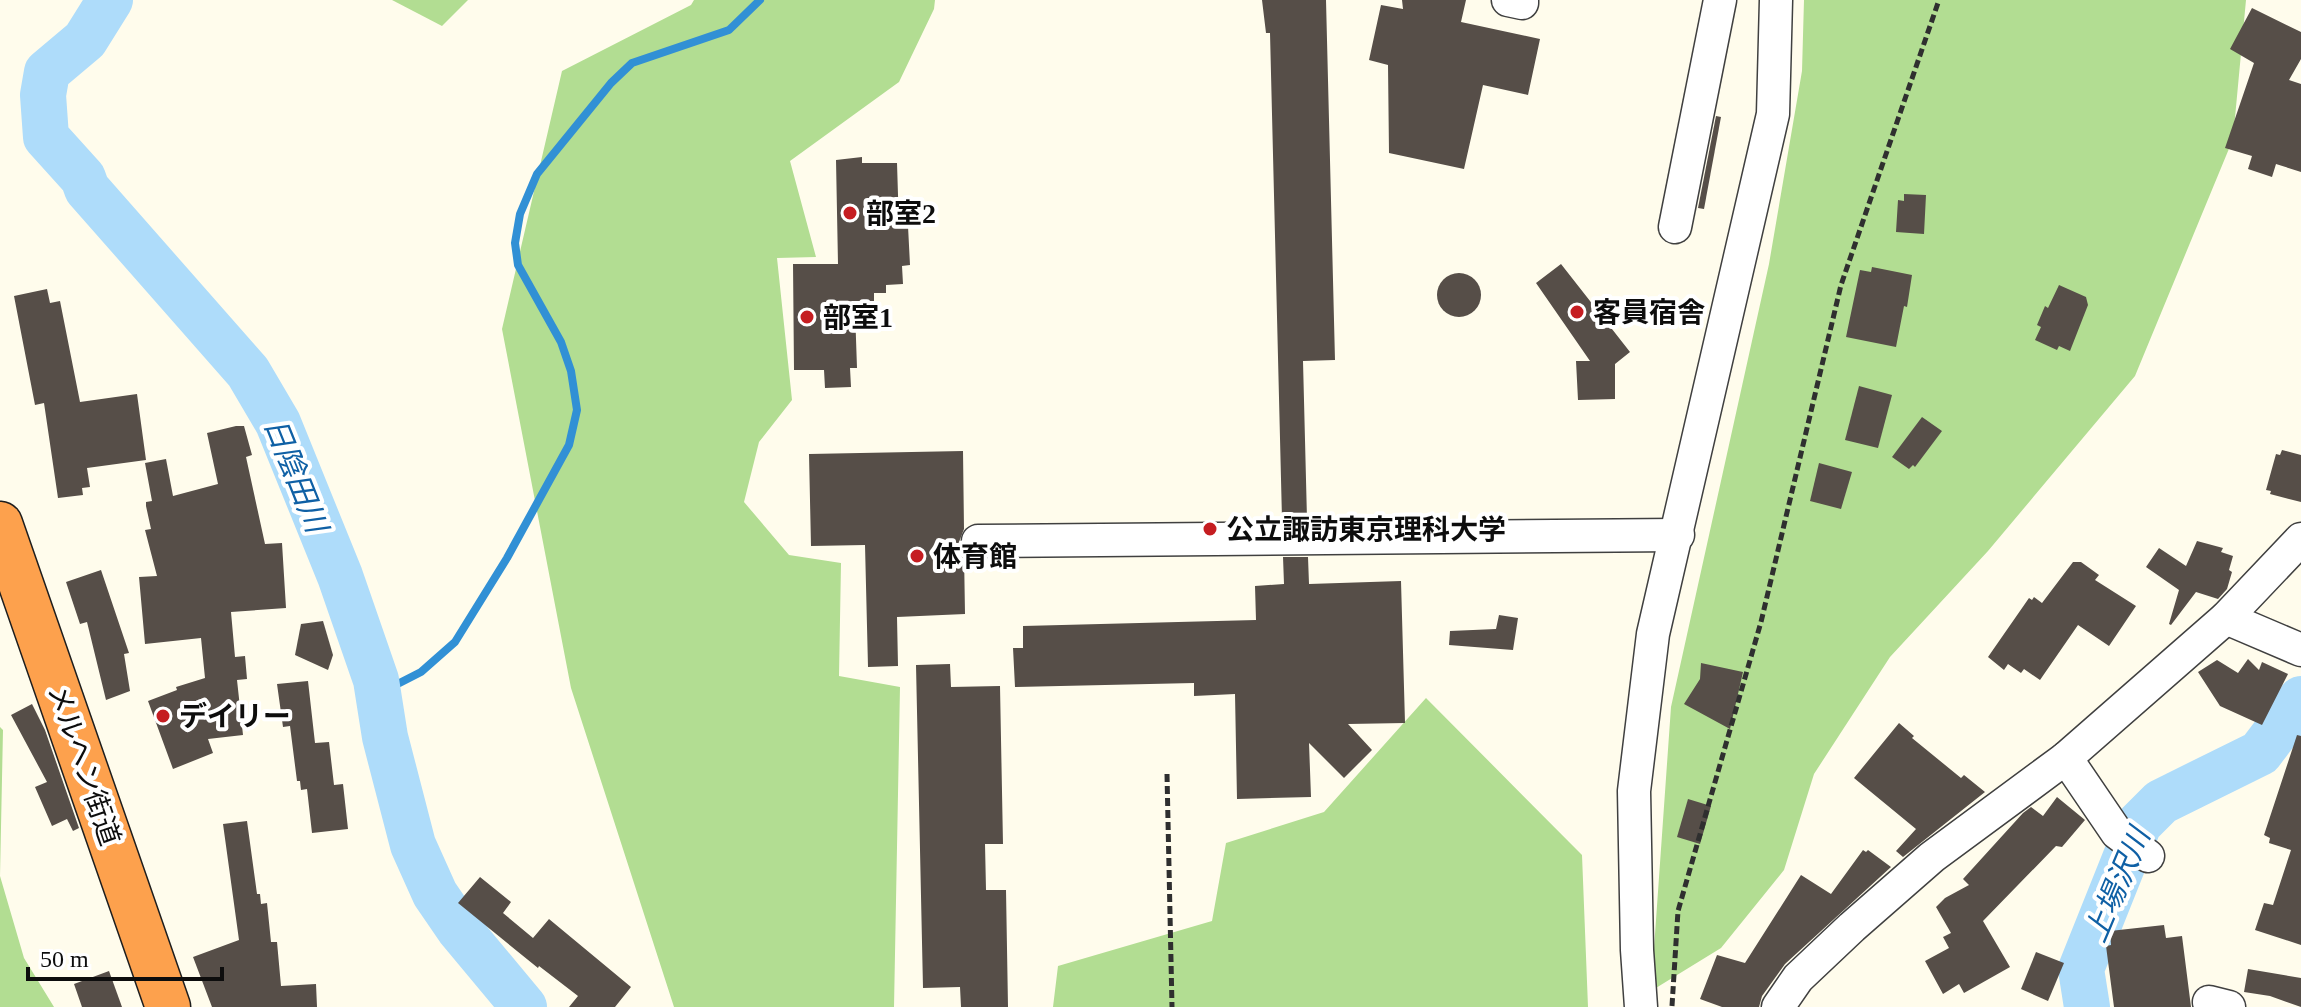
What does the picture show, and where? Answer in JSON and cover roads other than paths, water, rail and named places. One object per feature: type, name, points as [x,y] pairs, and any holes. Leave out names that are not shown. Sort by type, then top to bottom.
[{"type":"highway","name":"メルヘン街道","points":[[0,524],[168,1007]]},
{"type":"street","points":[[1508,0],[1522,3],[1522,0]]},
{"type":"street","points":[[1675,227],[1720,0]]},
{"type":"street","points":[[1641,1007],[1634,791],[1653,634],[1773,114],[1776,0]]},
{"type":"street","points":[[978,541],[1678,535]]},
{"type":"street","points":[[1778,1007],[1798,978],[1932,857],[2066,758],[2226,618],[2301,539]]},
{"type":"street","points":[[2226,618],[2301,650]]},
{"type":"street","points":[[2066,758],[2117,833],[2148,856]]},
{"type":"waterway","name":"日陰田川","points":[[110,0],[85,40],[47,72],[43,95],[46,137],[83,178],[87,189],[248,372],[278,423],[340,576],[376,680],[385,737],[413,845],[435,894],[459,929],[524,1007]]},
{"type":"waterway","points":[[378,694],[421,672],[455,642],[507,558],[569,445],[577,410],[571,371],[561,342],[518,265],[515,243],[520,214],[537,174],[611,83],[632,63],[729,30],[760,0]]},
{"type":"waterway","name":"上場沢川","points":[[2087,1007],[2081,969],[2139,824],[2161,802],[2260,753],[2301,699]]},
{"type":"place","name":"部室2","points":[[850,213]]},
{"type":"place","name":"客員宿舎","points":[[1577,312]]},
{"type":"place","name":"部室1","points":[[807,317]]},
{"type":"place","name":"公立諏訪東京理科大学","points":[[1210,529]]},
{"type":"place","name":"体育館","points":[[917,556]]},
{"type":"place","name":"デイリー","points":[[163,716]]}]
